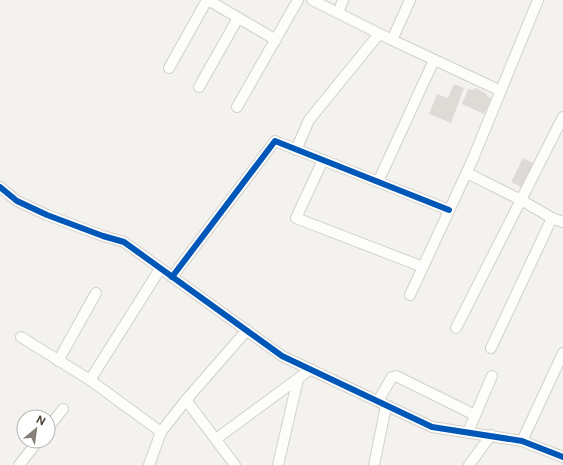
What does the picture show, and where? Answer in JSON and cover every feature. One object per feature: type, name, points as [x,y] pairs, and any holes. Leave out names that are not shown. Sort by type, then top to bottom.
[{"type":"street","points":[[169,68],[207,0],[276,40]]},
{"type":"street","points":[[237,107],[298,0]]},
{"type":"street","points":[[312,0],[379,34],[501,91]]},
{"type":"street","points":[[338,13],[343,0]]},
{"type":"street","points":[[392,40],[410,0]]},
{"type":"street","points":[[410,295],[467,173],[538,0]]},
{"type":"street","points":[[199,87],[238,18]]},
{"type":"street","points":[[296,150],[309,120],[379,34]]},
{"type":"street","points":[[378,182],[434,60]]},
{"type":"street","points":[[456,328],[563,117]]},
{"type":"street","points":[[172,277],[275,141],[449,210]]},
{"type":"street","points":[[323,160],[296,218],[423,266]]},
{"type":"street","points":[[467,173],[521,200],[552,218],[563,222]]},
{"type":"street","points":[[0,187],[17,201],[46,215],[124,242],[282,356],[382,404],[432,427],[522,440],[563,457]]},
{"type":"street","points":[[491,348],[552,218]]},
{"type":"street","points":[[90,380],[160,269]]},
{"type":"street","points":[[58,360],[96,294]]},
{"type":"street","points":[[149,465],[160,432],[247,330]]},
{"type":"street","points":[[21,337],[90,380],[160,432]]},
{"type":"street","points":[[522,440],[563,353]]},
{"type":"street","points":[[216,439],[310,369]]},
{"type":"street","points":[[374,465],[382,404],[391,378],[396,376],[476,415]]},
{"type":"street","points":[[468,432],[492,376]]},
{"type":"street","points":[[278,465],[298,378]]},
{"type":"street","points":[[186,400],[235,465]]},
{"type":"street","points":[[56,418],[63,409]]},
{"type":"street","points":[[469,465],[491,435]]},
{"type":"street","points":[[19,465],[32,449]]},
{"type":"building","points":[[454,84],[464,88],[451,123],[429,114],[437,94],[448,98]]},
{"type":"building","points":[[475,88],[487,94],[487,96],[491,99],[484,114],[462,104],[468,89],[473,90]]},
{"type":"building","points":[[523,158],[537,165],[525,189],[511,182]]},
{"type":"cycle path","points":[[172,277],[275,141],[449,210]]},
{"type":"cycle path","points":[[0,187],[17,201],[47,215],[103,236],[124,242],[282,356],[432,427],[522,441],[563,457]]}]
